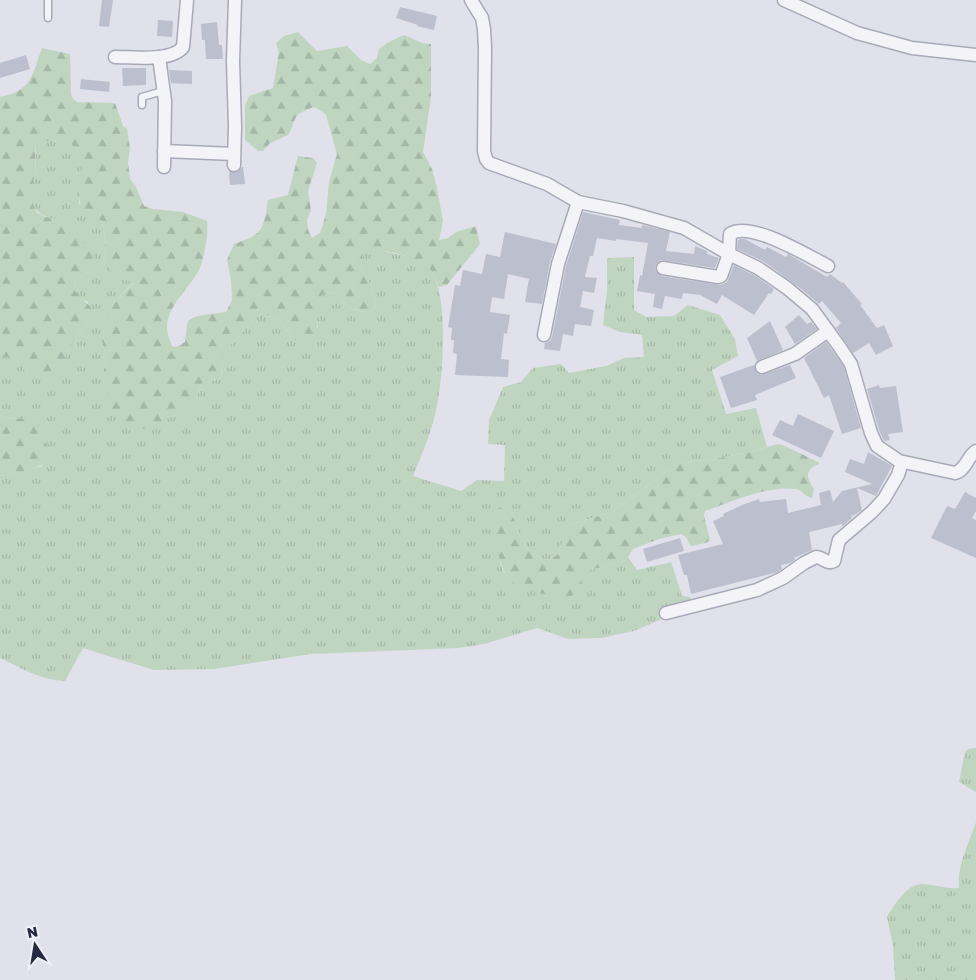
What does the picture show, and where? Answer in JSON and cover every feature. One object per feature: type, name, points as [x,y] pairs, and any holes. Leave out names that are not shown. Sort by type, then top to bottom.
[{"type":"street","points":[[115,58],[159,57],[180,51],[183,47],[187,0]]},
{"type":"street","points":[[164,151],[234,160],[236,126],[233,61],[235,0]]},
{"type":"street","points":[[471,0],[482,18],[484,29],[484,151],[486,159],[496,167],[547,184],[578,202],[623,211],[684,228],[758,268],[787,288],[812,309],[851,364],[874,441],[884,452],[902,462],[955,473],[960,472],[976,451]]},
{"type":"street","points":[[784,0],[866,36],[912,48],[976,55]]},
{"type":"street","points":[[159,57],[165,101],[164,167]]},
{"type":"street","points":[[544,335],[558,264],[578,202]]},
{"type":"street","points":[[663,268],[718,278],[721,276],[729,254],[730,234],[736,231],[769,236],[828,266]]},
{"type":"street","points":[[762,367],[795,354],[828,331]]},
{"type":"street","points":[[666,614],[757,590],[783,578],[816,557],[827,562],[834,561],[838,540],[872,512],[884,499],[898,475],[902,462]]},
{"type":"lane","points":[[48,0],[48,18]]},
{"type":"lane","points":[[142,106],[142,97],[163,91]]},
{"type":"green space","points":[[298,32],[317,51],[347,46],[361,60],[370,64],[377,58],[379,49],[404,35],[422,43],[431,44],[431,97],[423,152],[432,169],[443,221],[439,240],[476,226],[480,244],[447,285],[439,287],[430,269],[408,257],[378,250],[363,250],[361,270],[372,287],[376,306],[368,313],[349,308],[336,294],[326,291],[317,304],[316,329],[307,342],[297,342],[276,319],[270,316],[258,315],[227,349],[223,357],[221,378],[201,384],[195,402],[188,410],[170,417],[153,427],[142,429],[123,424],[115,417],[103,380],[107,360],[102,341],[113,303],[134,283],[114,276],[104,259],[106,249],[103,221],[84,213],[81,208],[82,165],[76,149],[69,144],[50,140],[36,143],[33,204],[37,213],[55,219],[72,229],[91,250],[94,259],[93,269],[76,280],[74,289],[93,310],[90,320],[76,337],[61,365],[55,372],[36,378],[27,373],[14,357],[0,357],[0,97],[19,91],[25,86],[33,74],[42,48],[70,54],[71,95],[73,99],[77,102],[115,103],[123,126],[127,129],[130,148],[128,162],[130,179],[136,187],[144,206],[153,209],[183,212],[207,221],[206,246],[199,270],[178,299],[167,322],[169,338],[172,346],[176,347],[185,342],[187,324],[190,319],[226,312],[232,300],[227,260],[234,244],[251,237],[260,230],[265,218],[268,200],[288,195],[298,156],[313,158],[317,163],[308,191],[311,210],[307,220],[308,230],[312,238],[320,233],[326,214],[329,182],[337,154],[326,115],[314,107],[301,113],[296,118],[288,135],[270,143],[263,151],[258,151],[245,140],[245,106],[249,96],[273,88],[279,52],[276,43],[284,36]]},
{"type":"green space","points":[[45,140],[65,141],[73,145],[78,151],[82,168],[79,204],[103,220],[106,249],[104,259],[134,282],[113,303],[102,341],[107,360],[104,369],[170,417],[192,406],[201,384],[221,378],[223,357],[227,349],[258,315],[270,316],[276,319],[297,342],[318,327],[317,303],[326,291],[336,294],[349,308],[368,313],[376,306],[372,287],[361,270],[363,250],[367,249],[375,249],[418,260],[430,269],[436,281],[440,298],[443,340],[438,401],[433,423],[413,476],[461,491],[477,480],[504,481],[505,445],[488,444],[489,420],[503,387],[521,382],[533,368],[561,364],[569,373],[606,366],[624,358],[644,357],[642,335],[620,332],[603,325],[607,290],[607,258],[634,257],[634,310],[646,317],[674,316],[688,305],[720,315],[735,339],[738,356],[712,370],[726,414],[756,408],[767,447],[710,460],[684,462],[670,469],[612,512],[572,524],[557,555],[549,560],[534,554],[524,544],[513,515],[500,562],[503,571],[517,585],[581,578],[587,571],[624,561],[628,557],[637,570],[671,562],[682,596],[690,597],[694,609],[664,618],[634,631],[601,638],[568,639],[537,628],[484,644],[458,648],[311,654],[214,669],[154,670],[83,648],[65,681],[39,676],[0,658],[0,476],[42,466],[25,418],[9,419],[0,415],[0,357],[14,357],[27,373],[61,364],[76,337],[90,320],[88,302],[79,298],[74,289],[76,280],[93,269],[56,219],[42,214],[34,207],[32,202],[33,181],[36,170],[36,142]]},
{"type":"green space","points":[[0,415],[9,419],[25,418],[39,425],[48,451],[46,460],[42,464],[36,468],[0,476]]},
{"type":"green space","points":[[777,444],[783,445],[820,463],[811,468],[808,474],[814,489],[812,498],[796,489],[773,489],[749,495],[705,511],[704,516],[710,540],[706,543],[691,546],[686,537],[681,534],[659,539],[633,549],[624,561],[587,571],[581,578],[583,588],[570,596],[548,595],[526,590],[511,581],[502,566],[495,525],[495,517],[499,507],[508,511],[512,516],[528,549],[537,556],[549,560],[557,555],[572,524],[612,512],[670,469],[684,462],[710,460],[755,451]]},
{"type":"green space","points":[[976,748],[976,792],[959,782],[965,752],[968,749]]},
{"type":"green space","points":[[976,822],[976,980],[895,980],[893,946],[887,917],[902,895],[918,884],[959,888],[962,863]]},
{"type":"building","points":[[102,0],[113,0],[109,27],[99,26]]},
{"type":"building","points":[[400,7],[437,16],[434,30],[396,18]]},
{"type":"building","points":[[158,20],[173,21],[172,37],[157,36]]},
{"type":"building","points":[[217,22],[219,45],[222,45],[223,59],[206,59],[205,40],[202,40],[201,24]]},
{"type":"building","points":[[26,55],[30,69],[0,78],[0,63]]},
{"type":"building","points":[[122,68],[146,68],[146,85],[123,86]]},
{"type":"building","points":[[169,70],[192,71],[192,84],[171,83]]},
{"type":"building","points":[[81,79],[110,82],[109,92],[80,89]]},
{"type":"building","points":[[242,167],[245,184],[230,185],[229,171],[237,172]]},
{"type":"building","points":[[583,212],[620,220],[619,225],[642,228],[642,225],[670,232],[666,251],[694,254],[695,246],[707,251],[707,254],[719,258],[715,268],[661,260],[655,267],[661,276],[720,285],[727,282],[734,265],[754,275],[774,289],[771,294],[769,293],[754,315],[722,295],[717,304],[700,295],[683,293],[682,299],[665,296],[662,309],[653,307],[655,294],[637,291],[640,275],[642,276],[648,243],[597,238],[585,277],[597,278],[594,293],[583,291],[580,307],[594,310],[591,326],[575,324],[573,336],[563,334],[560,351],[544,349],[545,343],[550,341],[552,337],[566,266]]},
{"type":"building","points":[[505,232],[556,244],[550,262],[542,304],[525,302],[529,279],[508,274],[504,299],[492,297],[490,312],[510,315],[507,334],[504,333],[501,359],[509,360],[508,377],[455,375],[457,354],[453,353],[454,340],[451,340],[452,328],[448,327],[455,285],[460,286],[463,270],[482,274],[486,254],[500,257]]},
{"type":"building","points":[[745,239],[765,250],[767,247],[786,257],[788,254],[827,277],[830,274],[843,282],[862,304],[860,305],[877,328],[884,325],[893,346],[876,355],[869,343],[853,353],[836,328],[841,323],[822,301],[819,304],[763,261],[737,249],[738,240]]},
{"type":"building","points":[[799,315],[807,324],[811,322],[817,329],[795,344],[785,327]]},
{"type":"building","points":[[770,321],[783,350],[757,361],[747,338]]},
{"type":"building","points":[[826,342],[844,367],[861,428],[842,434],[829,395],[824,398],[804,358]]},
{"type":"building","points":[[754,365],[757,373],[761,375],[790,365],[796,378],[755,395],[757,400],[731,408],[720,377]]},
{"type":"building","points":[[879,385],[880,388],[896,386],[903,432],[888,434],[890,440],[884,441],[867,389]]},
{"type":"building","points":[[798,414],[834,431],[821,458],[772,435],[780,420],[793,426]]},
{"type":"building","points":[[868,452],[892,466],[876,496],[857,488],[862,510],[851,516],[852,518],[844,525],[809,532],[812,550],[794,558],[795,560],[790,563],[781,565],[782,569],[778,572],[691,594],[687,575],[684,575],[678,555],[723,544],[713,521],[724,516],[723,514],[759,499],[760,502],[786,499],[788,513],[821,505],[819,493],[830,490],[833,502],[842,491],[872,484],[845,472],[850,459],[864,464]]},
{"type":"building","points":[[965,492],[976,498],[976,511],[972,518],[976,520],[976,558],[931,538],[947,506],[955,509]]},
{"type":"building","points":[[680,538],[684,551],[647,562],[643,549]]}]
